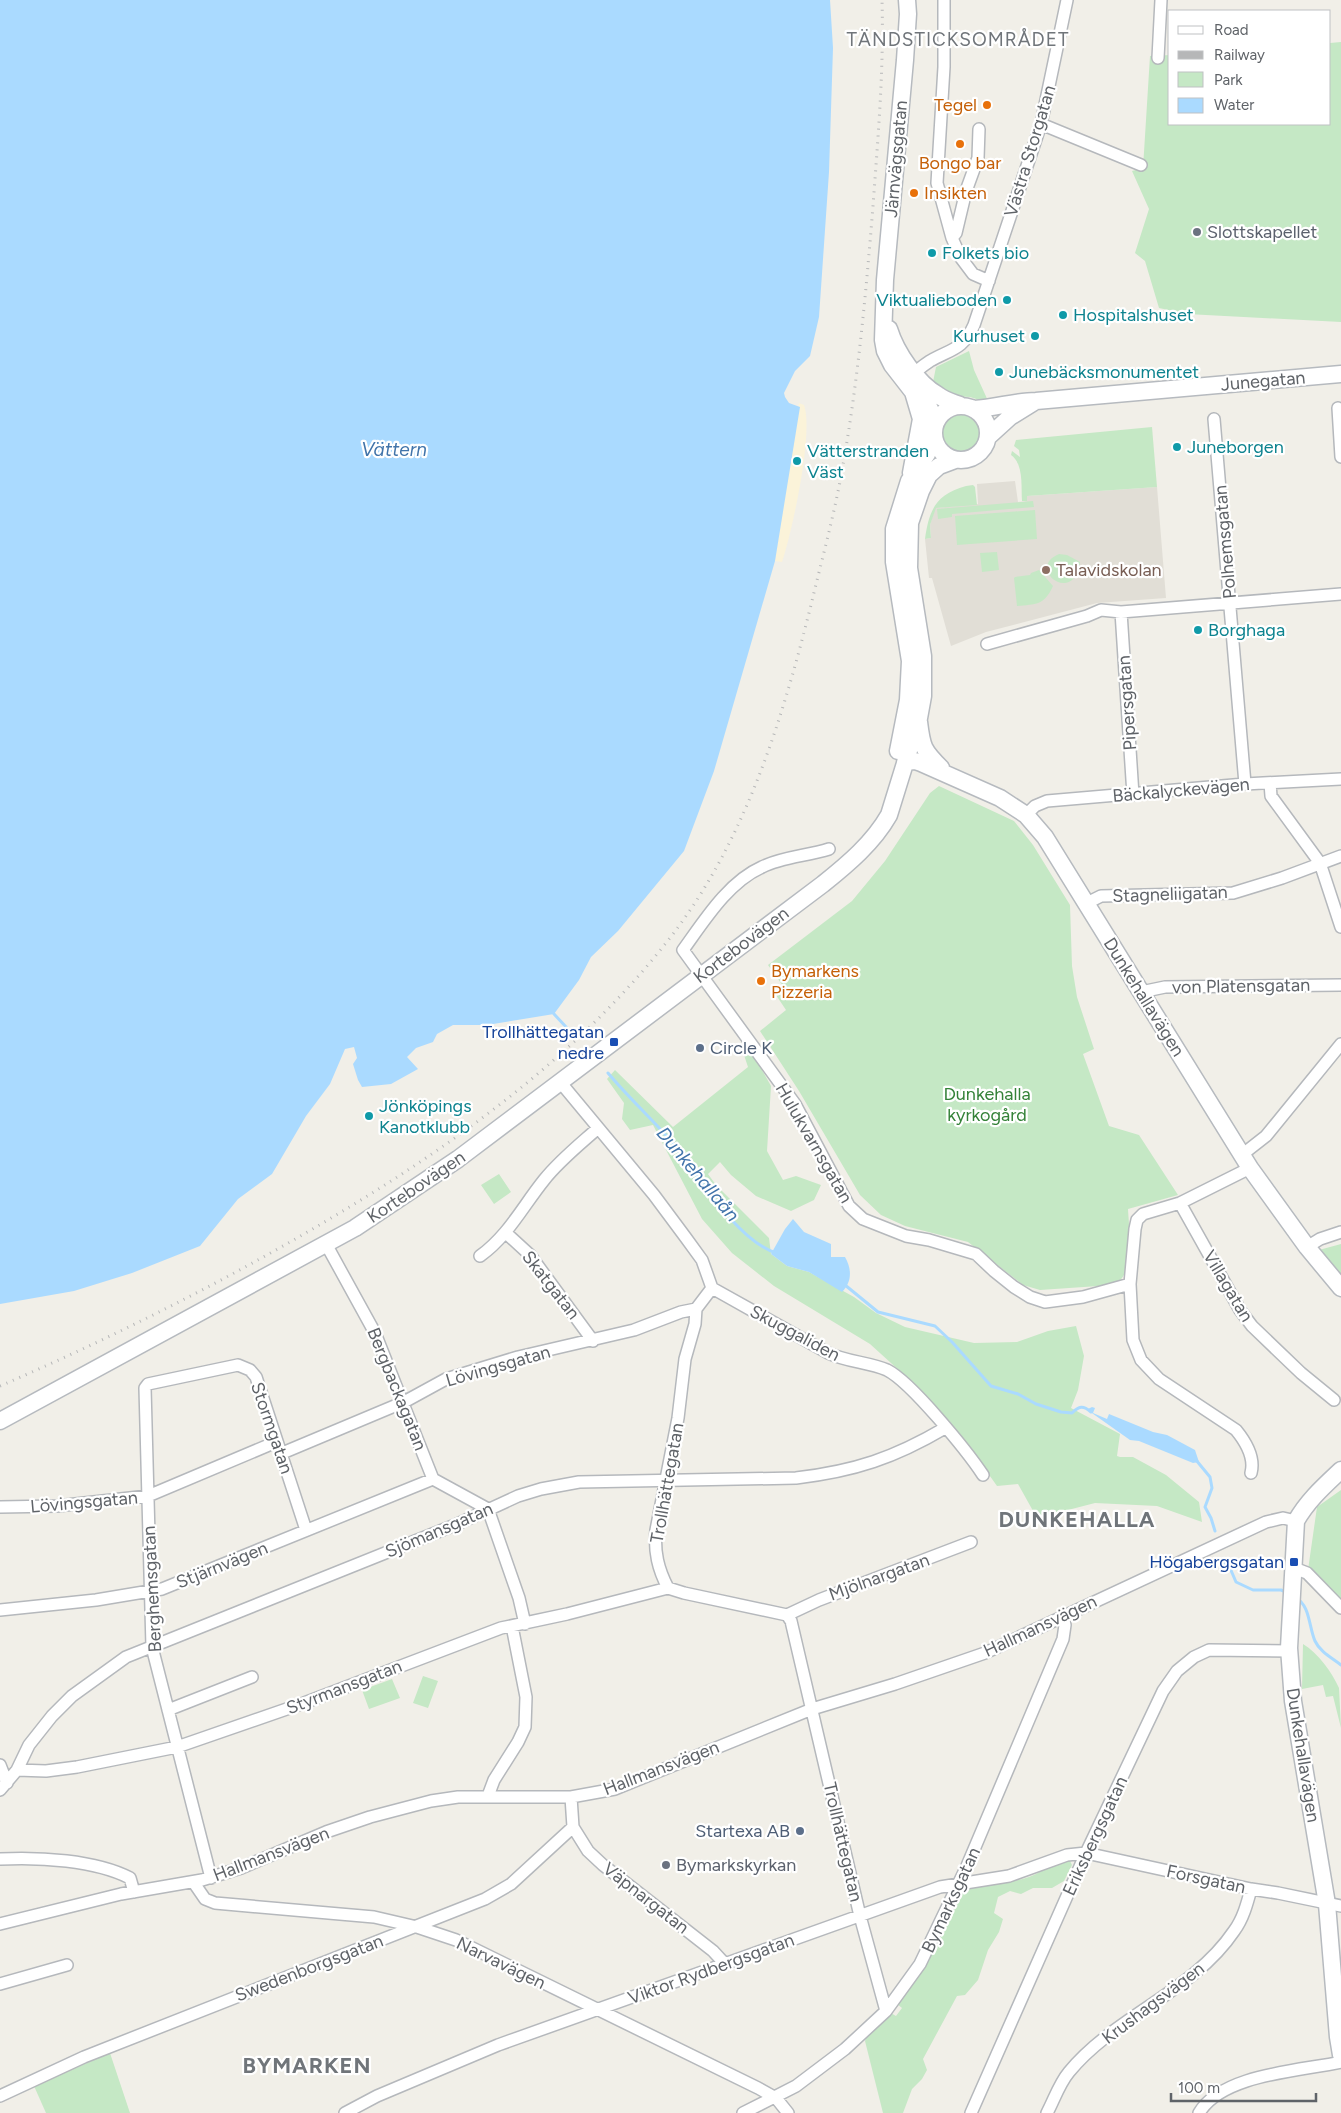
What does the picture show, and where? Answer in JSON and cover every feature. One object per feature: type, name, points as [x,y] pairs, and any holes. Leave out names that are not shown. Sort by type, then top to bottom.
[{"type":"street","name":"Järnvägsgatan","points":[[907,0],[906,51],[885,280],[885,317],[911,382],[925,399],[935,428]]},
{"type":"street","points":[[944,0],[944,67],[936,171],[938,192],[952,238],[961,258],[973,274],[989,281]]},
{"type":"street","name":"Västra Storgatan","points":[[911,382],[932,360],[964,343],[974,326],[1041,124],[1067,0]]},
{"type":"street","points":[[1158,58],[1161,0]]},
{"type":"street","points":[[1041,124],[1141,165]]},
{"type":"street","points":[[952,238],[956,233],[966,191],[978,158],[979,129]]},
{"type":"street","name":"Junegatan","points":[[967,407],[996,407],[1022,401],[1341,374]]},
{"type":"street","name":"Järnvägsgatan","points":[[911,382],[967,407]]},
{"type":"street","points":[[909,481],[920,428],[919,409],[911,382]]},
{"type":"street","name":"Junegatan","points":[[988,437],[1010,417],[1036,401]]},
{"type":"street","points":[[967,407],[985,419],[988,426],[988,437],[984,448],[977,456],[966,460],[955,460],[940,451],[935,428],[947,409],[967,407]]},
{"type":"street","points":[[1338,408],[1341,457]]},
{"type":"street","name":"Polhemsgatan","points":[[1214,419],[1245,784]]},
{"type":"street","name":"Kortebovägen","points":[[868,844],[905,762],[910,661],[894,562],[894,544],[897,517],[909,481],[927,454],[935,428]]},
{"type":"street","name":"Kortebovägen","points":[[0,1421],[355,1228],[458,1159],[561,1083],[702,974],[823,884],[868,844],[881,829],[889,815],[919,718],[923,696],[924,672],[921,642],[909,568],[910,523],[921,491],[929,475],[939,466],[955,460]]},
{"type":"street","points":[[987,644],[1087,616],[1101,610],[1121,612],[1341,594]]},
{"type":"street","name":"Pipersgatan","points":[[1121,612],[1133,795]]},
{"type":"street","points":[[919,718],[922,742],[926,753],[950,777]]},
{"type":"street","name":"Dunkehallavägen","points":[[905,762],[916,761],[999,797],[1026,815],[1045,836],[1085,904],[1246,1161],[1307,1247],[1341,1288]]},
{"type":"street","name":"Bäckalyckevägen","points":[[1026,815],[1035,806],[1047,801],[1245,784],[1341,779]]},
{"type":"street","points":[[1270,783],[1272,796],[1320,863],[1341,927]]},
{"type":"street","name":"Hulukvarnsgatan","points":[[829,849],[762,866],[746,876],[725,896],[682,950],[702,974],[795,1104],[849,1206],[864,1219],[906,1236],[930,1240],[976,1254],[1014,1286],[1030,1297],[1045,1302],[1083,1297],[1130,1284]]},
{"type":"street","name":"Stagneliigatan","points":[[1085,904],[1101,896],[1233,892],[1282,878],[1341,856]]},
{"type":"street","name":"von Platensgatan","points":[[1141,992],[1166,987],[1341,985]]},
{"type":"street","points":[[1251,1473],[1253,1465],[1250,1456],[1243,1438],[1236,1430],[1159,1379],[1141,1360],[1133,1340],[1130,1284],[1137,1220],[1151,1210],[1180,1203],[1246,1161],[1341,1044]]},
{"type":"street","points":[[561,1083],[654,1195],[686,1238],[702,1260],[712,1288]]},
{"type":"street","points":[[480,1256],[506,1233],[545,1179],[598,1129]]},
{"type":"street","name":"Villagatan","points":[[1180,1203],[1240,1310],[1252,1326],[1301,1373],[1334,1400]]},
{"type":"street","points":[[1307,1247],[1320,1239],[1341,1232]]},
{"type":"street","name":"Skatgatan","points":[[506,1233],[530,1255],[593,1341]]},
{"type":"street","name":"Bergbackagatan","points":[[326,1244],[375,1333],[404,1402],[433,1480]]},
{"type":"street","name":"Trollhättegatan","points":[[668,1588],[659,1569],[654,1544],[678,1418],[685,1359],[695,1324],[696,1309],[712,1288]]},
{"type":"street","name":"Skuggaliden","points":[[712,1288],[840,1359],[873,1365],[899,1377],[945,1428],[983,1475]]},
{"type":"street","name":"Lövingsgatan","points":[[280,1454],[404,1402],[446,1380],[480,1368],[518,1357],[634,1330],[681,1312],[696,1309]]},
{"type":"street","name":"Stormgatan","points":[[148,1384],[238,1365],[246,1366],[256,1377],[306,1530]]},
{"type":"street","name":"Berghemsgatan","points":[[148,1384],[145,1388],[152,1647],[211,1878]]},
{"type":"street","name":"Sjömansgatan","points":[[3,1787],[17,1770],[29,1745],[52,1716],[72,1696],[126,1657],[455,1525],[518,1496],[559,1485],[579,1482],[796,1478],[828,1474],[873,1463],[901,1452],[945,1428]]},
{"type":"street","name":"Lövingsgatan","points":[[0,1507],[57,1506],[148,1496],[276,1442]]},
{"type":"street","points":[[1296,1521],[1316,1493],[1341,1470]]},
{"type":"street","points":[[433,1480],[488,1509],[519,1598],[525,1624]]},
{"type":"street","name":"Stjärnvägen","points":[[0,1610],[151,1592],[433,1480]]},
{"type":"street","name":"Hallmansvägen","points":[[0,1924],[134,1892],[211,1878],[241,1868],[326,1832],[370,1817],[431,1801],[458,1797],[488,1796],[572,1797],[596,1793],[627,1784],[812,1709],[895,1684],[979,1655],[1266,1522],[1283,1518],[1296,1521]]},
{"type":"street","name":"Dunkehallavägen","points":[[1296,1521],[1290,1651],[1293,1701],[1334,1905],[1338,2037],[1341,2055]]},
{"type":"street","name":"Mjölnargatan","points":[[787,1615],[819,1600],[971,1542]]},
{"type":"street","points":[[1294,1575],[1307,1573],[1341,1608]]},
{"type":"street","points":[[668,1588],[787,1615]]},
{"type":"street","name":"Styrmansgatan","points":[[17,1770],[46,1771],[76,1767],[177,1747],[304,1703],[438,1651],[512,1626],[656,1593],[668,1588]]},
{"type":"street","name":"Trollhättegatan","points":[[787,1615],[795,1634],[860,1916],[886,2011]]},
{"type":"street","name":"Bymarksgatan","points":[[743,2113],[776,2098],[823,2067],[886,2011],[920,1964],[959,1884],[1063,1639],[1065,1625],[1063,1617]]},
{"type":"street","points":[[488,1796],[494,1780],[521,1735],[526,1720],[526,1697],[512,1626]]},
{"type":"street","name":"Eriksbergsgatan","points":[[971,2113],[1086,1853],[1162,1691],[1177,1671],[1194,1657],[1209,1650],[1290,1651]]},
{"type":"street","points":[[168,1710],[252,1677]]},
{"type":"street","points":[[0,1765],[3,1787]]},
{"type":"street","points":[[572,1797],[573,1827]]},
{"type":"street","name":"Swedenborgsgatan","points":[[0,2096],[84,2056],[417,1927],[500,1892],[529,1869],[573,1827]]},
{"type":"street","name":"Väpnargatan","points":[[573,1827],[588,1851],[603,1865],[713,1951],[725,1964]]},
{"type":"street","name":"Viktor Rydbergsgatan","points":[[345,2113],[377,2096],[457,2062],[940,1887],[1009,1876],[1067,1854],[1086,1853]]},
{"type":"street","name":"Forsgatan","points":[[1086,1853],[1334,1905]]},
{"type":"street","points":[[0,1859],[62,1861],[107,1870],[130,1878],[134,1892]]},
{"type":"street","name":"Narvavägen","points":[[194,1882],[205,1899],[215,1903],[374,1917],[417,1927],[456,1940],[600,2009],[776,2098],[788,2113]]},
{"type":"street","name":"Krushagsvägen","points":[[1047,2113],[1068,2073],[1088,2053],[1150,2004],[1202,1967],[1221,1949],[1241,1919],[1252,1889]]},
{"type":"street","points":[[0,1984],[67,1965]]},
{"type":"street","points":[[1199,2113],[1204,2104],[1216,2094],[1240,2083],[1269,2075],[1341,2062]]},
{"type":"shaded area","name":"Talavidskolan","points":[[1015,481],[1018,502],[1027,501],[1027,496],[1157,487],[1166,598],[1097,603],[986,632],[951,646],[932,578],[929,578],[925,539],[931,538],[930,525],[935,508],[978,504],[977,484]]},
{"type":"green space","points":[[1341,42],[1341,322],[1187,314],[1159,308],[1145,261],[1135,253],[1149,209],[1132,171],[1143,168],[1150,56],[1168,55],[1168,125],[1331,125],[1331,43]]},
{"type":"green space","points":[[969,351],[974,370],[989,403],[970,397],[950,396],[933,382],[936,367]]},
{"type":"green space","points":[[961,411],[973,415],[979,421],[983,433],[979,445],[973,451],[961,455],[949,451],[943,445],[939,433],[943,421],[949,415]]},
{"type":"green space","points":[[1152,427],[1157,487],[1027,496],[1027,501],[1022,501],[1020,470],[1011,455],[1012,451],[1020,457],[1019,450],[1014,446],[1016,440]]},
{"type":"green space","points":[[973,485],[975,487],[977,505],[936,508],[930,525],[931,538],[925,539],[929,520],[936,505],[948,494]]},
{"type":"green space","points":[[1033,501],[1034,507],[952,514],[952,517],[938,519],[937,509]]},
{"type":"green space","points":[[1035,510],[1037,539],[957,545],[955,516]]},
{"type":"green space","points":[[997,552],[999,570],[982,572],[980,553]]},
{"type":"green space","points":[[1059,554],[1067,555],[1080,562],[1076,575],[1069,582],[1062,583],[1054,580],[1049,575],[1047,567],[1050,560]]},
{"type":"green space","points":[[1039,570],[1053,586],[1050,593],[1039,603],[1017,606],[1014,578],[1030,575]]},
{"type":"green space","name":"Dunkehalla kyrkogård","points":[[939,786],[1014,821],[1033,845],[1070,905],[1072,966],[1077,997],[1094,1049],[1083,1054],[1109,1126],[1139,1135],[1178,1195],[1128,1209],[1130,1252],[1128,1263],[1120,1280],[1113,1285],[1040,1290],[1023,1285],[968,1242],[905,1226],[881,1215],[860,1195],[799,1091],[760,1031],[786,1010],[776,995],[783,986],[768,965],[852,901],[885,861],[930,793]]},
{"type":"green space","points":[[749,1047],[771,1086],[767,1151],[783,1180],[796,1176],[821,1185],[814,1200],[791,1211],[756,1196],[731,1175],[720,1162],[708,1174],[716,1185],[769,1238],[771,1254],[787,1266],[809,1272],[854,1297],[876,1313],[905,1327],[974,1343],[1017,1342],[1048,1331],[1076,1326],[1084,1356],[1078,1390],[1071,1408],[1120,1434],[1117,1456],[1133,1457],[1166,1475],[1199,1502],[1202,1522],[1157,1506],[1095,1503],[1037,1518],[1018,1484],[997,1486],[975,1455],[913,1383],[870,1344],[774,1286],[732,1253],[702,1219],[653,1125],[630,1130],[622,1119],[624,1103],[607,1079],[615,1070],[673,1127],[748,1067],[742,1049]]},
{"type":"green space","points":[[499,1174],[511,1192],[494,1204],[481,1185]]},
{"type":"green space","points":[[1341,1244],[1341,1276],[1319,1250]]},
{"type":"green space","points":[[1341,1490],[1341,1599],[1308,1570],[1317,1507]]},
{"type":"green space","points":[[1303,1644],[1324,1663],[1339,1688],[1341,1728],[1333,1696],[1326,1697],[1323,1685],[1302,1689]]},
{"type":"green space","points":[[423,1676],[438,1681],[428,1708],[413,1703]]},
{"type":"green space","points":[[392,1679],[400,1698],[369,1709],[362,1690]]},
{"type":"green space","points":[[1063,1859],[1070,1861],[1072,1865],[1064,1881],[1052,1888],[1033,1888],[1021,1894],[1010,1891],[998,1897],[994,1913],[1003,1919],[999,1932],[988,1950],[978,1980],[965,1995],[957,1996],[923,2059],[927,2070],[922,2079],[912,2089],[903,2113],[883,2113],[865,2041],[867,2036],[889,2012],[896,2016],[902,2008],[897,2004],[956,1898],[964,1892],[981,1885],[1029,1877]]},
{"type":"green space","points":[[110,2053],[130,2113],[46,2113],[34,2086]]},
{"type":"sand","name":"Vätterstranden Väst","points":[[799,403],[804,405],[806,418],[804,459],[796,506],[782,562],[775,561]]},
{"type":"water","name":"Vättern","points":[[0,0],[830,0],[833,48],[829,172],[819,317],[810,356],[795,371],[784,393],[789,403],[800,407],[775,561],[714,771],[684,851],[618,931],[591,957],[579,980],[554,1014],[487,1025],[453,1025],[437,1034],[433,1042],[416,1048],[407,1057],[418,1069],[391,1084],[362,1087],[353,1064],[357,1058],[354,1047],[345,1049],[330,1084],[306,1116],[272,1174],[238,1199],[200,1246],[132,1273],[74,1291],[0,1304]]},
{"type":"water","points":[[793,1219],[804,1232],[831,1244],[831,1257],[845,1257],[850,1275],[848,1284],[842,1292],[809,1272],[787,1266],[771,1254]]},
{"type":"water","points":[[1095,1408],[1093,1413],[1107,1419],[1109,1414],[1153,1432],[1167,1435],[1195,1450],[1199,1462],[1193,1463],[1139,1441],[1130,1440],[1089,1411],[1088,1409]]},
{"type":"waterway","name":"Dunkehallaån","points":[[554,1014],[567,1028]]},
{"type":"waterway","name":"Dunkehallaån","points":[[608,1073],[670,1140],[732,1220],[761,1246],[776,1253]]},
{"type":"waterway","name":"Dunkehallaån","points":[[845,1285],[878,1312],[935,1326],[952,1342],[991,1386],[1018,1394],[1036,1404],[1061,1412],[1072,1413],[1081,1407],[1091,1412]]},
{"type":"waterway","name":"Dunkehallaån","points":[[1196,1460],[1210,1477],[1212,1488],[1205,1507],[1215,1531]]},
{"type":"waterway","name":"Dunkehallaån","points":[[1219,1559],[1230,1568],[1236,1582],[1253,1590],[1281,1590],[1286,1592]]},
{"type":"waterway","name":"Dunkehallaån","points":[[1296,1598],[1301,1601],[1307,1611],[1317,1645],[1341,1665]]},
{"type":"railway","points":[[0,1386],[151,1316],[261,1258],[349,1207],[451,1141],[547,1066],[592,1025],[634,981],[673,934],[699,897],[741,818],[759,777],[774,735],[800,649],[840,483],[861,336],[873,206],[880,103],[882,0]]},
{"type":"place","name":"Tegel","points":[[987,105]]},
{"type":"place","name":"Bongo bar","points":[[960,144]]},
{"type":"place","name":"Insikten","points":[[914,193]]},
{"type":"place","name":"Slottskapellet","points":[[1197,232]]},
{"type":"place","name":"Folkets bio","points":[[932,253]]},
{"type":"place","name":"Viktualieboden","points":[[1007,300]]},
{"type":"place","name":"Hospitalshuset","points":[[1063,315]]},
{"type":"place","name":"Kurhuset","points":[[1035,336]]},
{"type":"place","name":"Junebäcksmonumentet","points":[[999,372]]},
{"type":"place","name":"Juneborgen","points":[[1177,447]]},
{"type":"place","name":"Vätterstranden Väst","points":[[797,461]]},
{"type":"place","name":"Talavidskolan","points":[[1046,570]]},
{"type":"place","name":"Borghaga","points":[[1198,630]]},
{"type":"place","name":"Bymarkens Pizzeria","points":[[761,981]]},
{"type":"place","name":"Trollhättegatan nedre","points":[[614,1042]]},
{"type":"place","name":"Circle K","points":[[700,1048]]},
{"type":"place","name":"Jönköpings Kanotklubb","points":[[369,1116]]},
{"type":"place","name":"Högabergsgatan","points":[[1294,1562]]},
{"type":"place","name":"Startexa AB","points":[[800,1831]]},
{"type":"place","name":"Bymarkskyrkan","points":[[666,1865]]},
{"type":"district","name":"TÄNDSTICKSOMRÅDET","points":[[958,39]]},
{"type":"district","name":"DUNKEHALLA","points":[[1077,1519]]},
{"type":"district","name":"BYMARKEN","points":[[307,2065]]}]
